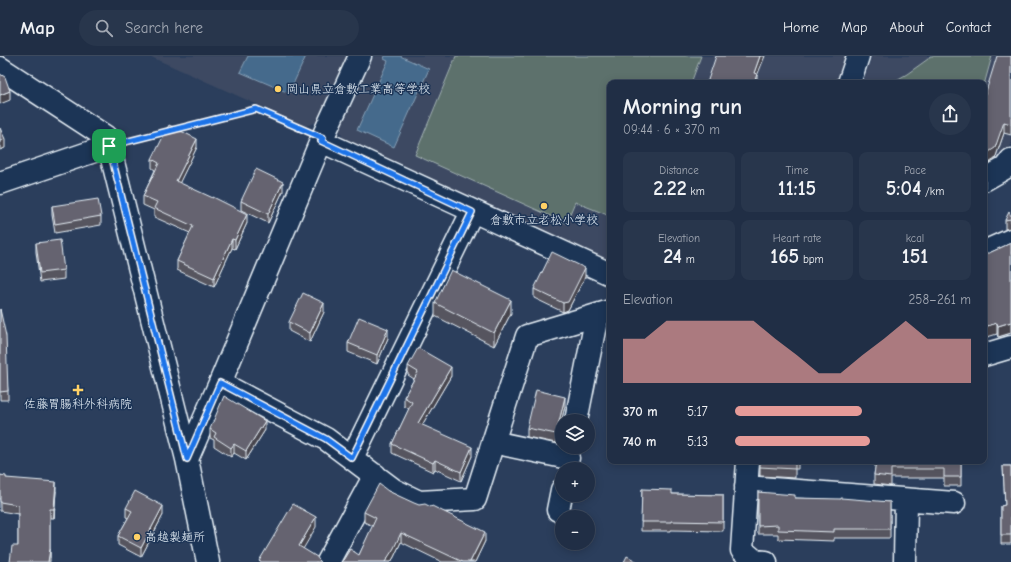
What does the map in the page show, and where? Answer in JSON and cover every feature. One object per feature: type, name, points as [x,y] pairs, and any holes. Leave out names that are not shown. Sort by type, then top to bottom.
[{"type":"street","points":[[187,459],[322,140],[360,56]]},
{"type":"street","points":[[850,80],[858,56]]},
{"type":"street","points":[[0,68],[106,136],[187,459],[208,562]]},
{"type":"street","points":[[322,140],[472,212],[607,273]]},
{"type":"street","points":[[0,183],[109,146]]},
{"type":"street","points":[[987,178],[1005,168],[1011,160]]},
{"type":"street","points":[[352,458],[472,212]]},
{"type":"street","points":[[987,251],[1011,240]]},
{"type":"street","points":[[220,383],[326,439],[394,490],[419,502],[475,499],[527,336],[603,313]]},
{"type":"street","points":[[578,414],[603,313]]},
{"type":"street","points":[[987,354],[1011,347]]},
{"type":"street","points":[[493,442],[568,458]]},
{"type":"street","points":[[748,464],[742,550],[755,561],[766,562]]},
{"type":"street","points":[[328,562],[376,475]]},
{"type":"street","points":[[746,487],[954,503]]},
{"type":"street","points":[[905,562],[906,500]]},
{"type":"path","points":[[109,146],[256,109],[322,140]]},
{"type":"shaded area","name":"岡山県立倉敷工業高等学校","points":[[149,56],[348,56],[318,122],[305,126]]},
{"type":"shaded area","points":[[248,56],[306,56],[289,93],[240,72]]},
{"type":"shaded area","name":"倉敷市立老松小学校","points":[[374,56],[848,56],[840,80],[607,80],[607,264],[344,143],[340,130]]},
{"type":"shaded area","points":[[385,56],[400,56],[429,69],[394,147],[357,130],[388,61],[384,59]]},
{"type":"shaded area","points":[[872,56],[1011,56],[1011,145],[999,162],[987,168],[987,80],[864,80]]},
{"type":"green space","points":[[456,56],[701,56],[692,80],[607,80],[607,215],[575,202],[566,223],[415,155]]},
{"type":"green space","points":[[930,56],[992,56],[985,80],[896,80],[928,59]]},
{"type":"building","points":[[716,56],[760,56],[754,73],[757,74],[755,80],[708,80]]},
{"type":"building","points":[[997,56],[1011,56],[1011,124],[1004,122],[995,148],[987,153],[987,88]]},
{"type":"building","points":[[0,74],[5,77],[10,91],[0,95]]},
{"type":"building","points":[[169,125],[197,139],[176,181],[247,214],[235,240],[232,239],[214,278],[177,261],[193,226],[154,208],[157,202],[143,196],[159,163],[152,159]]},
{"type":"building","points":[[0,128],[5,139],[0,141]]},
{"type":"building","points":[[256,169],[283,182],[268,214],[241,201]]},
{"type":"building","points":[[98,199],[101,216],[55,224],[52,206]]},
{"type":"building","points":[[1009,212],[1011,219],[1005,220]]},
{"type":"building","points":[[60,240],[64,270],[40,273],[36,243]]},
{"type":"building","points":[[1011,243],[1011,322],[998,326],[997,323],[987,326],[987,253]]},
{"type":"building","points":[[552,252],[585,268],[568,302],[563,303],[534,289]]},
{"type":"building","points":[[451,270],[511,300],[494,333],[435,303]]},
{"type":"building","points":[[303,293],[324,303],[310,333],[289,322]]},
{"type":"building","points":[[0,309],[6,336],[8,391],[0,392]]},
{"type":"building","points":[[359,317],[388,329],[377,355],[348,343]]},
{"type":"building","points":[[418,348],[451,367],[418,423],[472,447],[461,472],[435,460],[433,463],[392,444],[412,402],[404,397],[418,372],[408,366]]},
{"type":"building","points":[[536,390],[565,397],[561,414],[555,414],[555,434],[527,428]]},
{"type":"building","points":[[224,396],[265,421],[246,451],[234,444],[231,448],[214,437],[216,433],[210,429]]},
{"type":"building","points":[[760,464],[795,464],[795,469],[760,467]]},
{"type":"building","points":[[876,464],[961,464],[961,477],[944,477],[944,469],[891,469],[891,477],[874,475]]},
{"type":"building","points":[[1003,466],[1011,466],[1011,535],[1001,535],[1001,506],[1005,505]]},
{"type":"building","points":[[0,475],[6,476],[6,478],[56,482],[54,509],[50,509],[50,549],[48,562],[10,562],[12,546],[18,546],[18,505],[0,502]]},
{"type":"building","points":[[379,484],[388,491],[414,503],[432,506],[485,532],[470,562],[463,562],[401,533],[385,562],[342,562],[350,549],[359,555],[376,518],[364,512]]},
{"type":"building","points":[[642,489],[672,490],[672,494],[723,495],[723,522],[641,522]]},
{"type":"building","points":[[135,491],[163,506],[141,548],[118,536],[132,511],[126,508]]},
{"type":"building","points":[[758,492],[795,495],[795,498],[841,498],[890,502],[890,529],[834,529],[834,532],[778,530],[778,525],[758,526]]},
{"type":"building","points":[[293,504],[316,517],[299,546],[317,557],[321,562],[260,562],[259,561]]},
{"type":"building","points":[[627,556],[638,562],[624,562]]},
{"type":"place","name":"岡山県立倉敷工業高等学校","points":[[278,89]]},
{"type":"place","name":"倉敷市立老松小学校","points":[[544,206]]},
{"type":"place","name":"佐藤胃腸科外科病院","points":[[78,390]]},
{"type":"place","name":"高越製麺所","points":[[137,537]]},
{"type":"route","points":[[256,109],[323,138],[321,141],[472,212],[352,458],[326,439],[220,383],[187,459],[109,146],[256,109]]}]
